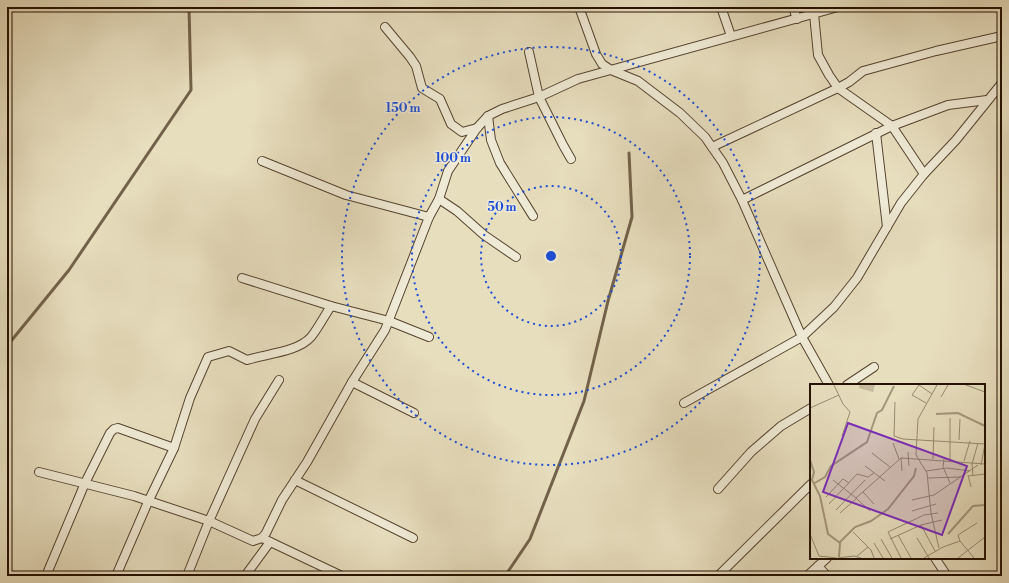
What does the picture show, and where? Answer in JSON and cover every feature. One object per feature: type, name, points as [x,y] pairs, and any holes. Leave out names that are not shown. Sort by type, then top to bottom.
[{"type":"street","points":[[578,7],[596,54],[602,64],[611,70],[638,81],[680,113],[705,137],[723,163],[742,200],[802,337],[828,384]]},
{"type":"street","points":[[721,7],[731,36]]},
{"type":"street","points":[[793,7],[797,19]]},
{"type":"street","points":[[245,576],[266,540],[266,533],[282,500],[307,462],[352,382],[385,330],[429,216],[439,199],[448,171],[477,128],[488,116],[502,109],[539,97],[578,79],[838,7]]},
{"type":"street","points":[[814,14],[818,55],[828,75],[838,88],[892,126],[924,174]]},
{"type":"street","points":[[385,27],[416,66],[422,88],[440,99],[451,124],[462,132],[477,128]]},
{"type":"street","points":[[712,147],[838,88],[849,82],[863,71],[936,51],[1002,36]]},
{"type":"street","points":[[529,52],[539,97],[571,159]]},
{"type":"street","points":[[684,404],[802,337],[834,307],[857,278],[901,203],[924,174],[956,140],[1002,83]]},
{"type":"street","points":[[742,200],[892,126],[948,105],[987,100]]},
{"type":"street","points":[[488,116],[491,140],[500,163],[533,216]]},
{"type":"street","points":[[876,133],[887,227]]},
{"type":"street","points":[[262,161],[346,195],[429,216]]},
{"type":"street","points":[[439,199],[457,211],[484,235],[516,257]]},
{"type":"street","points":[[242,278],[331,306],[389,321],[429,337]]},
{"type":"street","points":[[116,576],[148,502],[174,448],[190,398],[208,357],[229,351],[247,360],[295,348],[310,338],[331,306]]},
{"type":"street","points":[[848,384],[874,367]]},
{"type":"street","points":[[187,576],[209,521],[255,419],[279,380]]},
{"type":"street","points":[[352,382],[414,413]]},
{"type":"street","points":[[718,488],[751,452],[781,426],[810,409]]},
{"type":"street","points":[[46,576],[85,483],[110,433],[114,429],[118,428],[174,448]]},
{"type":"street","points":[[39,472],[134,496],[148,502],[209,521],[253,541],[266,540],[342,576]]},
{"type":"street","points":[[295,480],[413,538]]},
{"type":"street","points":[[718,576],[810,485]]},
{"type":"street","points":[[807,576],[826,559]]},
{"type":"street","points":[[935,559],[947,576]]},
{"type":"street","points":[[818,566],[827,576]]},
{"type":"waterway","points":[[7,346],[69,270],[191,90],[189,7]]},
{"type":"waterway","points":[[505,576],[530,539],[584,401],[608,301],[632,217],[629,153]]}]
